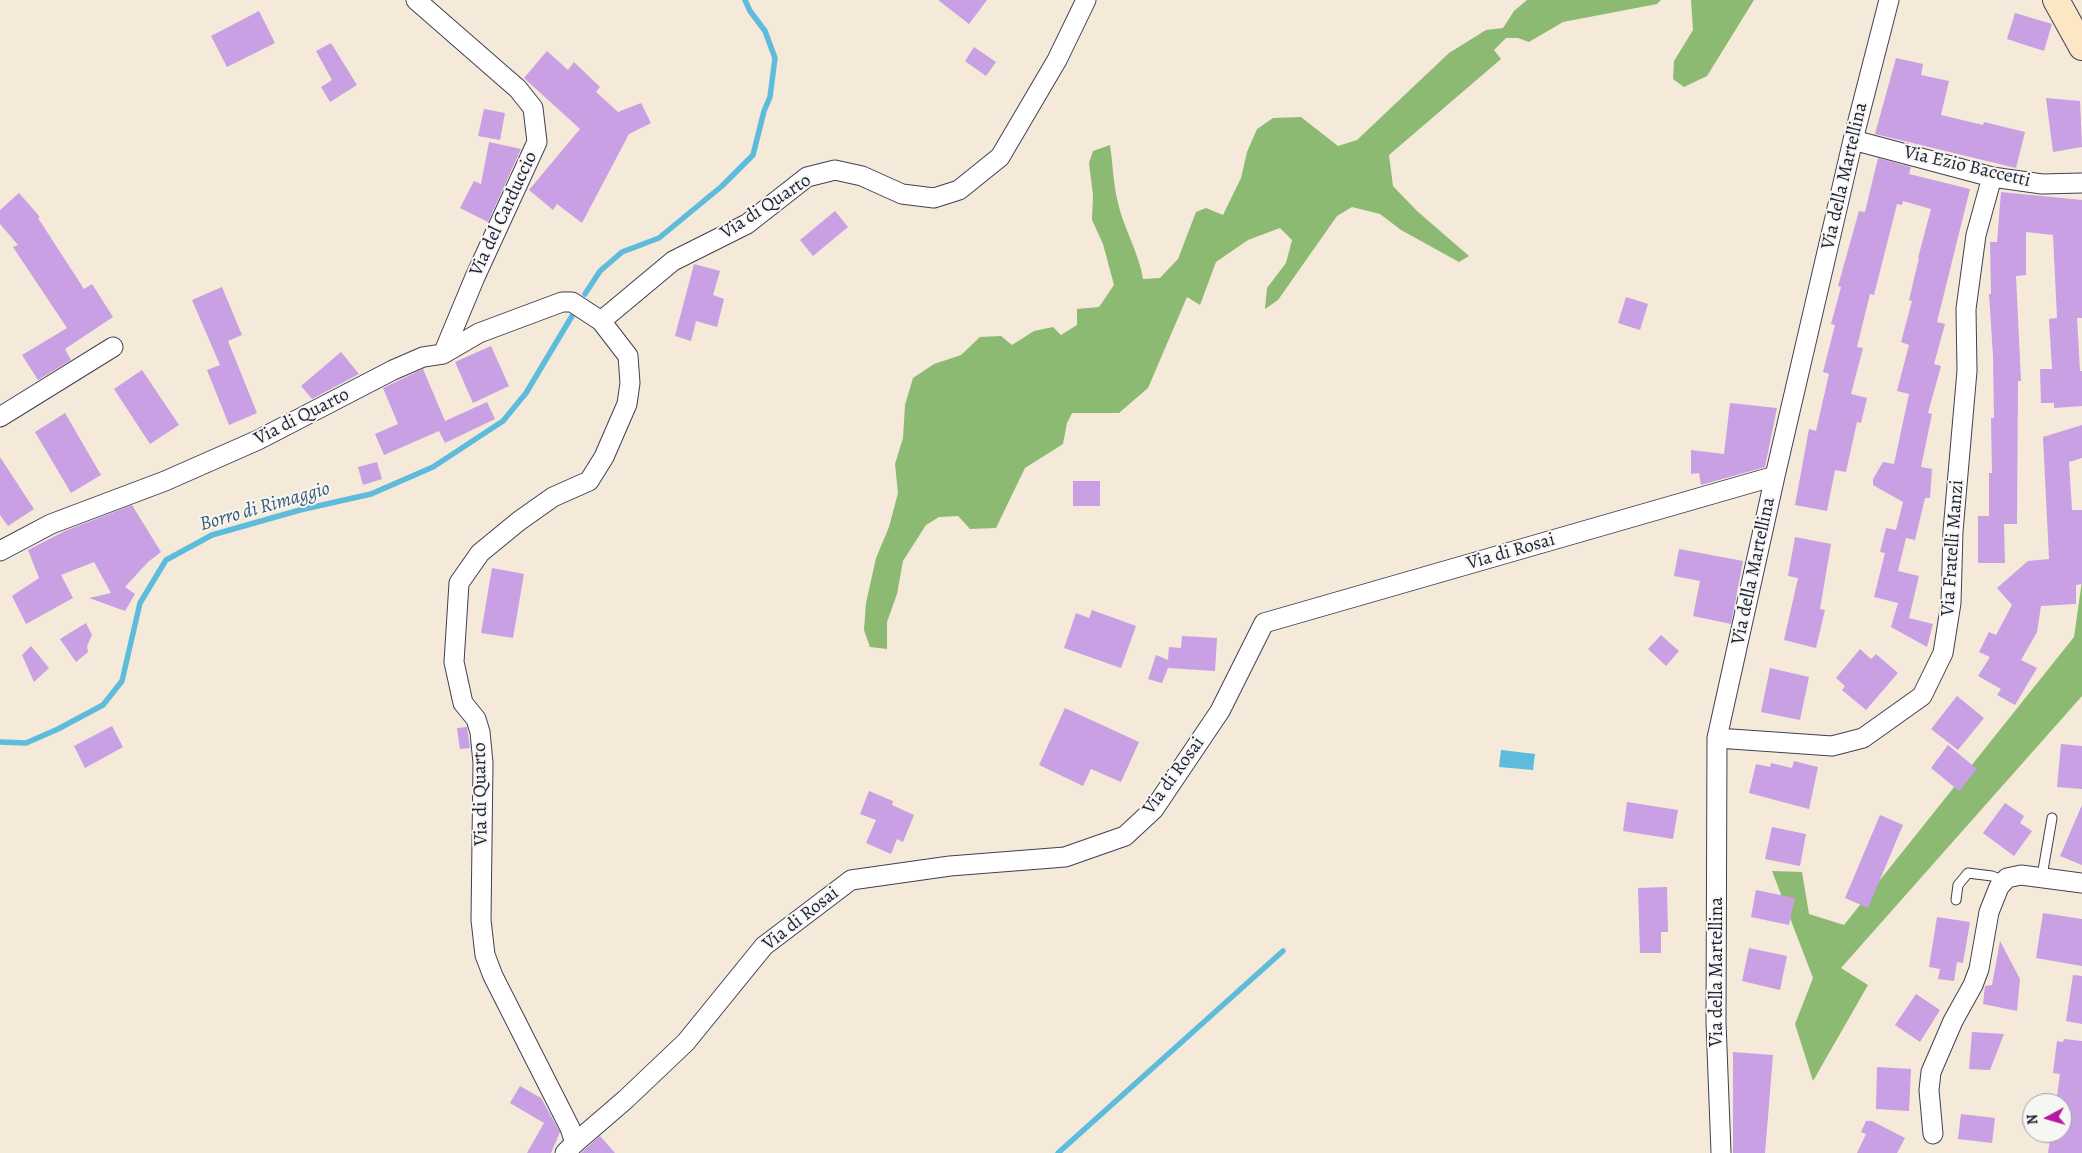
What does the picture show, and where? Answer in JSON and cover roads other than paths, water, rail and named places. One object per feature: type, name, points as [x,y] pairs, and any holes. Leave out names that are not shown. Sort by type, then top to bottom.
[{"type":"main road","points":[[2056,0],[2082,47]]},
{"type":"street","name":"Via del Carduccio","points":[[416,0],[449,27],[523,96],[533,108],[537,142],[442,354]]},
{"type":"street","name":"Via di Quarto","points":[[602,321],[673,261],[748,224],[807,177],[835,170],[862,176],[902,194],[934,198],[959,190],[1000,157],[1057,60],[1086,0]]},
{"type":"street","name":"Via della Martellina","points":[[1721,1153],[1716,1022],[1717,738],[1774,476],[1853,140],[1889,0]]},
{"type":"street","name":"Via Ezio Baccetti","points":[[1853,140],[1992,177],[2042,184],[2082,183]]},
{"type":"street","name":"Via Fratelli Manzi","points":[[1717,738],[1832,746],[1863,738],[1922,696],[1943,653],[1951,603],[1953,531],[1967,371],[1966,309],[1976,235],[1992,177]]},
{"type":"street","name":"Via di Quarto","points":[[0,551],[51,524],[165,481],[258,440],[392,370],[423,357],[442,354],[480,333],[562,302],[572,302],[602,321],[628,356],[630,383],[627,404],[604,457],[589,481],[553,498],[519,521],[480,553],[459,583],[454,662],[463,703],[476,719],[480,732],[483,763],[481,920],[485,955],[493,976],[570,1128],[570,1148]]},
{"type":"street","points":[[0,417],[113,346]]},
{"type":"street","name":"Via di Rosai","points":[[570,1148],[626,1100],[686,1042],[764,946],[851,880],[950,866],[1065,857],[1125,836],[1154,809],[1220,711],[1264,623],[1774,476]]},
{"type":"street","points":[[1933,1134],[1929,1090],[1931,1072],[1953,1021],[1973,985],[1992,903],[2004,881],[2007,878],[2021,875],[2042,876],[2082,883]]},
{"type":"lane","points":[[2042,876],[2052,818]]},
{"type":"lane","points":[[1956,900],[1958,885],[1968,873],[1992,876],[2004,881]]},
{"type":"water","points":[[1501,750],[1535,754],[1533,770],[1499,767]]},
{"type":"waterway","name":"Borro di Rimaggio","points":[[585,294],[600,271],[622,252],[659,238],[722,186],[753,155],[764,111],[770,97],[775,58],[765,31],[750,11],[745,0]]},
{"type":"waterway","name":"Borro di Rimaggio","points":[[0,742],[26,743],[58,729],[103,705],[122,681],[140,603],[166,560],[212,535],[300,510],[371,494],[433,467],[503,421],[526,393],[572,316]]},
{"type":"waterway","points":[[1058,1153],[1283,951]]}]
